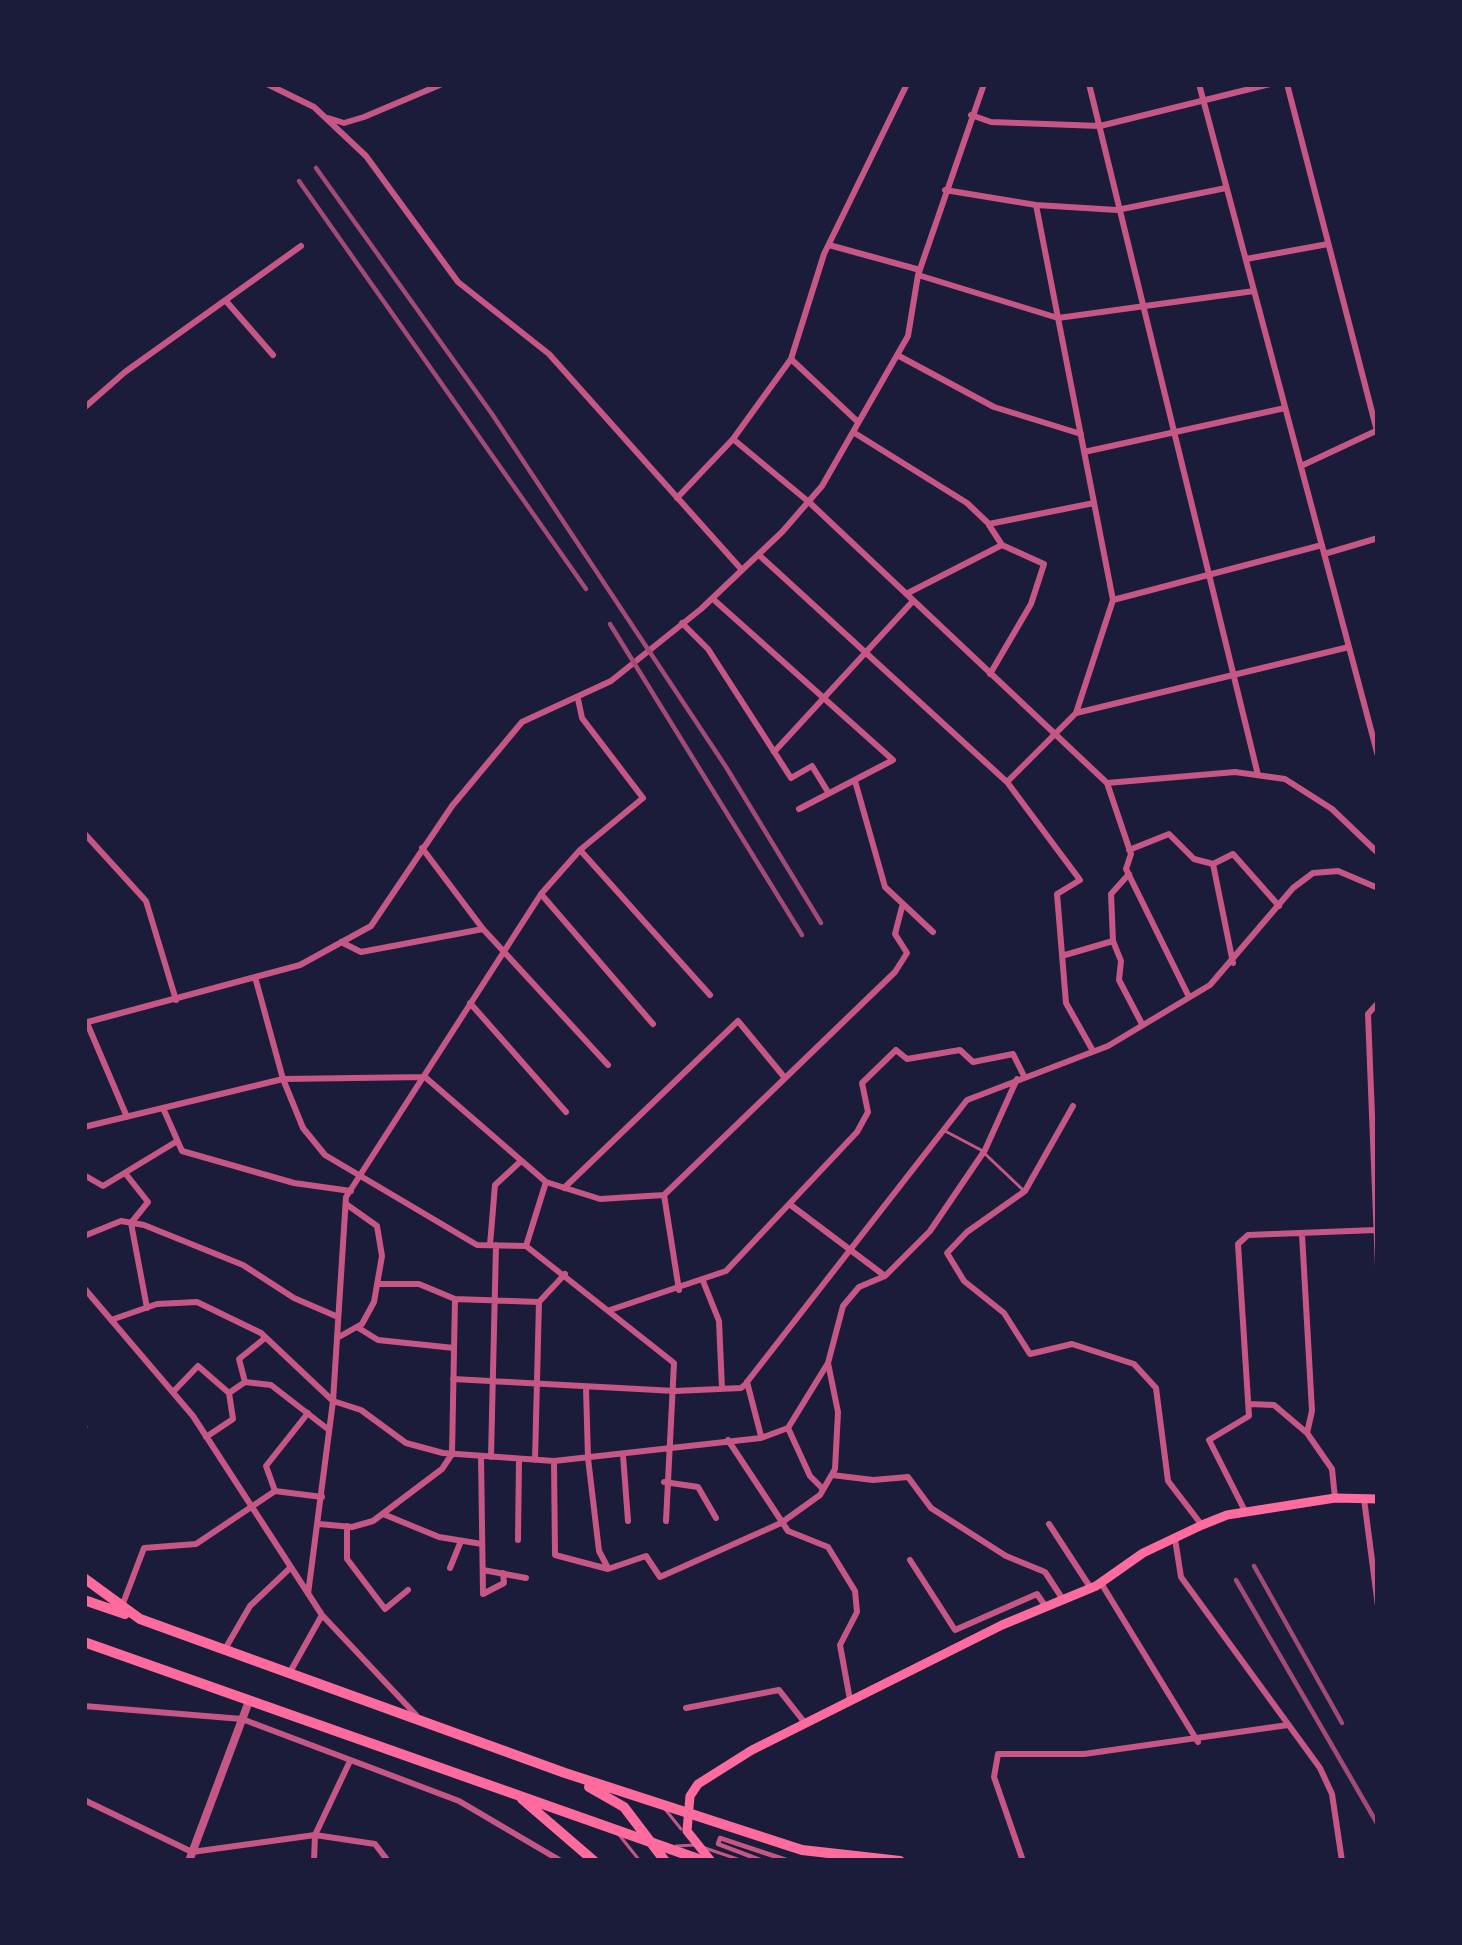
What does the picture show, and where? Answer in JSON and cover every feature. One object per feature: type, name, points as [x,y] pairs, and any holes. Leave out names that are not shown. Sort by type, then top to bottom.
[{"type":"main road","points":[[707,1861],[694,1844],[685,1814],[698,1784],[805,1723],[1096,1585],[1202,1525],[1246,1512],[1334,1498],[1378,1499]]},
{"type":"main road","points":[[84,1578],[140,1619]]},
{"type":"main road","points":[[84,1600],[685,1814],[802,1850],[900,1861]]},
{"type":"main road","points":[[84,1642],[707,1861]]},
{"type":"main road","points":[[565,1773],[624,1807],[661,1845],[665,1861]]},
{"type":"main road","points":[[515,1793],[594,1861]]},
{"type":"street","points":[[267,84],[314,107],[365,156],[458,282],[548,355],[742,570]]},
{"type":"street","points":[[323,116],[344,123],[442,84]]},
{"type":"street","points":[[677,498],[734,439],[791,359],[829,245],[907,84]]},
{"type":"street","points":[[127,1117],[86,1023],[300,964],[371,926],[422,848],[522,722],[611,681],[713,598],[810,503],[908,337],[919,272],[984,84]]},
{"type":"street","points":[[1089,84],[1258,775]]},
{"type":"street","points":[[1199,84],[1378,756]]},
{"type":"street","points":[[970,115],[991,122],[1100,126],[1270,84]]},
{"type":"street","points":[[1287,84],[1377,432],[1301,466]]},
{"type":"street","points":[[945,190],[1036,205],[1118,210],[1227,188]]},
{"type":"street","points":[[1007,782],[1076,713],[1113,600],[1036,205]]},
{"type":"street","points":[[1246,259],[1328,244]]},
{"type":"street","points":[[829,245],[1058,318],[1254,291]]},
{"type":"street","points":[[84,409],[125,372],[301,246]]},
{"type":"street","points":[[226,301],[273,355]]},
{"type":"street","points":[[899,356],[994,407],[1081,434]]},
{"type":"street","points":[[791,359],[858,422]]},
{"type":"street","points":[[1084,452],[1285,408]]},
{"type":"street","points":[[853,432],[967,503],[1002,545],[1044,564],[1031,604],[990,674]]},
{"type":"street","points":[[734,439],[810,503],[1107,783],[1129,850],[1129,874],[1189,997]]},
{"type":"street","points":[[989,524],[1094,503]]},
{"type":"street","points":[[1113,600],[1378,538]]},
{"type":"street","points":[[905,594],[1002,545]]},
{"type":"street","points":[[759,555],[1007,782],[1080,880],[1058,894],[1066,1003],[1093,1051]]},
{"type":"street","points":[[713,598],[893,760],[799,808]]},
{"type":"street","points":[[775,752],[913,601]]},
{"type":"street","points":[[682,623],[708,650],[791,778],[812,766],[828,792]]},
{"type":"street","points":[[1076,713],[1349,647]]},
{"type":"street","points":[[308,1594],[333,1401],[346,1204],[351,1191],[500,950],[580,850],[643,798],[583,718],[578,699]]},
{"type":"street","points":[[1107,783],[1235,772],[1286,778],[1378,853]]},
{"type":"street","points":[[855,781],[885,887],[933,932]]},
{"type":"street","points":[[84,833],[146,901],[176,1000]]},
{"type":"street","points":[[1129,850],[1169,834],[1194,859],[1213,864],[1233,854],[1253,884],[1279,906]]},
{"type":"street","points":[[84,851],[95,843]]},
{"type":"street","points":[[422,848],[500,950],[608,1065]]},
{"type":"street","points":[[580,850],[710,995]]},
{"type":"street","points":[[1213,864],[1233,963]]},
{"type":"street","points":[[453,1379],[675,1391],[722,1389],[747,1382],[844,1251],[968,1100],[1093,1051],[1189,997],[1233,963],[1313,873],[1338,871],[1378,888]]},
{"type":"street","points":[[1129,874],[1111,894],[1113,940],[1121,961],[1119,980],[1143,1025]]},
{"type":"street","points":[[541,895],[652,1024]]},
{"type":"street","points":[[84,1127],[283,1079],[425,1077],[546,1182],[600,1199],[664,1195],[895,972],[907,953],[895,934],[902,907]]},
{"type":"street","points":[[341,942],[361,952],[483,929]]},
{"type":"street","points":[[1064,956],[1113,940]]},
{"type":"street","points":[[255,977],[283,1079],[303,1128],[325,1155],[429,1221],[477,1245],[526,1246],[674,1363],[675,1391],[665,1447],[666,1521]]},
{"type":"street","points":[[470,1003],[566,1112]]},
{"type":"street","points":[[1378,1003],[1368,1014],[1378,1267]]},
{"type":"street","points":[[562,1189],[738,1021],[785,1078]]},
{"type":"street","points":[[111,1320],[147,1308],[197,1302],[266,1337],[333,1401],[361,1410],[406,1443],[452,1454],[554,1461],[761,1438],[788,1428],[828,1363],[843,1306],[860,1287],[885,1276],[930,1231],[982,1156],[1021,1077],[1013,1054],[973,1062],[960,1050],[907,1059],[896,1050],[862,1083],[868,1112],[857,1132],[726,1271],[610,1310]]},
{"type":"street","points":[[1073,1106],[1025,1192],[947,1253],[964,1281],[1004,1313],[1030,1354],[1072,1344],[1134,1364],[1156,1388],[1168,1480],[1202,1525]]},
{"type":"street","points":[[163,1108],[182,1151],[294,1183],[351,1191]]},
{"type":"street","points":[[84,1175],[104,1186],[175,1142]]},
{"type":"street","points":[[491,1456],[495,1185],[520,1161]]},
{"type":"street","points":[[125,1172],[148,1202],[131,1223],[147,1308]]},
{"type":"street","points":[[526,1246],[546,1182]]},
{"type":"street","points":[[664,1195],[679,1290]]},
{"type":"street","points":[[337,1338],[357,1327],[374,1302],[382,1256],[377,1226],[346,1204]]},
{"type":"street","points":[[791,1206],[844,1251],[885,1276]]},
{"type":"street","points":[[84,1236],[121,1221],[188,1240],[338,1317]]},
{"type":"street","points":[[1246,1512],[1208,1440],[1249,1416],[1238,1244],[1248,1234],[1376,1230]]},
{"type":"street","points":[[1302,1233],[1312,1411],[1307,1433]]},
{"type":"street","points":[[535,1460],[539,1302],[566,1274]]},
{"type":"street","points":[[703,1281],[719,1321],[722,1389]]},
{"type":"street","points":[[377,1284],[419,1284],[455,1299],[539,1302]]},
{"type":"street","points":[[84,1288],[206,1437],[322,1616],[419,1718]]},
{"type":"street","points":[[318,1524],[347,1526],[383,1514],[442,1468],[452,1454],[455,1299]]},
{"type":"street","points":[[357,1327],[378,1340],[454,1348]]},
{"type":"street","points":[[245,1382],[239,1359],[266,1337]]},
{"type":"street","points":[[554,1461],[555,1555],[608,1569],[646,1556],[660,1577],[781,1523],[824,1489],[832,1475],[838,1412],[828,1363]]},
{"type":"street","points":[[173,1392],[198,1366],[229,1393],[232,1419],[206,1437]]},
{"type":"street","points":[[229,1393],[245,1382],[271,1385],[329,1430]]},
{"type":"street","points":[[747,1382],[761,1438]]},
{"type":"street","points":[[586,1388],[599,1551],[608,1569]]},
{"type":"street","points":[[1248,1404],[1274,1405],[1307,1433],[1332,1469],[1334,1498]]},
{"type":"street","points":[[274,1491],[266,1466],[308,1413]]},
{"type":"street","points":[[788,1428],[810,1476],[824,1489]]},
{"type":"street","points":[[728,1440],[781,1523],[828,1547],[856,1591],[857,1612],[840,1646],[850,1700]]},
{"type":"street","points":[[623,1455],[628,1521]]},
{"type":"street","points":[[481,1456],[483,1594],[504,1583],[503,1574]]},
{"type":"street","points":[[518,1540],[519,1459]]},
{"type":"street","points":[[832,1475],[873,1480],[908,1477],[931,1508],[1006,1556],[1045,1572],[1063,1600]]},
{"type":"street","points":[[664,1482],[698,1486],[716,1518]]},
{"type":"street","points":[[122,1606],[144,1548],[196,1544],[274,1491],[322,1497]]},
{"type":"street","points":[[1364,1499],[1378,1606]]},
{"type":"street","points":[[383,1514],[482,1544]]},
{"type":"street","points":[[1049,1524],[1096,1585],[1198,1742]]},
{"type":"street","points":[[347,1526],[347,1558],[385,1609],[408,1590]]},
{"type":"street","points":[[1175,1539],[1181,1577],[1332,1793],[1342,1861]]},
{"type":"street","points":[[450,1568],[461,1540]]},
{"type":"street","points":[[910,1560],[955,1630],[1037,1594],[1046,1607]]},
{"type":"street","points":[[225,1649],[250,1606],[289,1569]]},
{"type":"street","points":[[483,1570],[526,1578]]},
{"type":"street","points":[[290,1672],[322,1616]]},
{"type":"street","points":[[686,1708],[779,1690],[805,1723]]},
{"type":"street","points":[[191,1857],[249,1701]]},
{"type":"street","points":[[84,1706],[242,1719],[459,1802],[561,1861]]},
{"type":"street","points":[[1023,1861],[994,1777],[998,1754],[1084,1754],[1198,1742],[1288,1725]]},
{"type":"street","points":[[314,1861],[315,1835],[350,1761]]},
{"type":"street","points":[[84,1800],[191,1857],[315,1835],[375,1844],[388,1861]]},
{"type":"street","points":[[764,1861],[716,1841],[720,1838],[789,1861]]},
{"type":"lane","points":[[943,1130],[1025,1192]]},
{"type":"lane","points":[[662,1806],[694,1844]]},
{"type":"lane","points":[[594,1818],[615,1831],[640,1861]]},
{"type":"lane","points":[[661,1845],[694,1844],[743,1861]]},
{"type":"railway","points":[[316,168],[492,414],[726,767],[821,923]]},
{"type":"railway","points":[[299,181],[586,589]]},
{"type":"railway","points":[[610,624],[802,935]]},
{"type":"railway","points":[[1254,1566],[1342,1723]]},
{"type":"railway","points":[[1236,1580],[1378,1825]]}]
